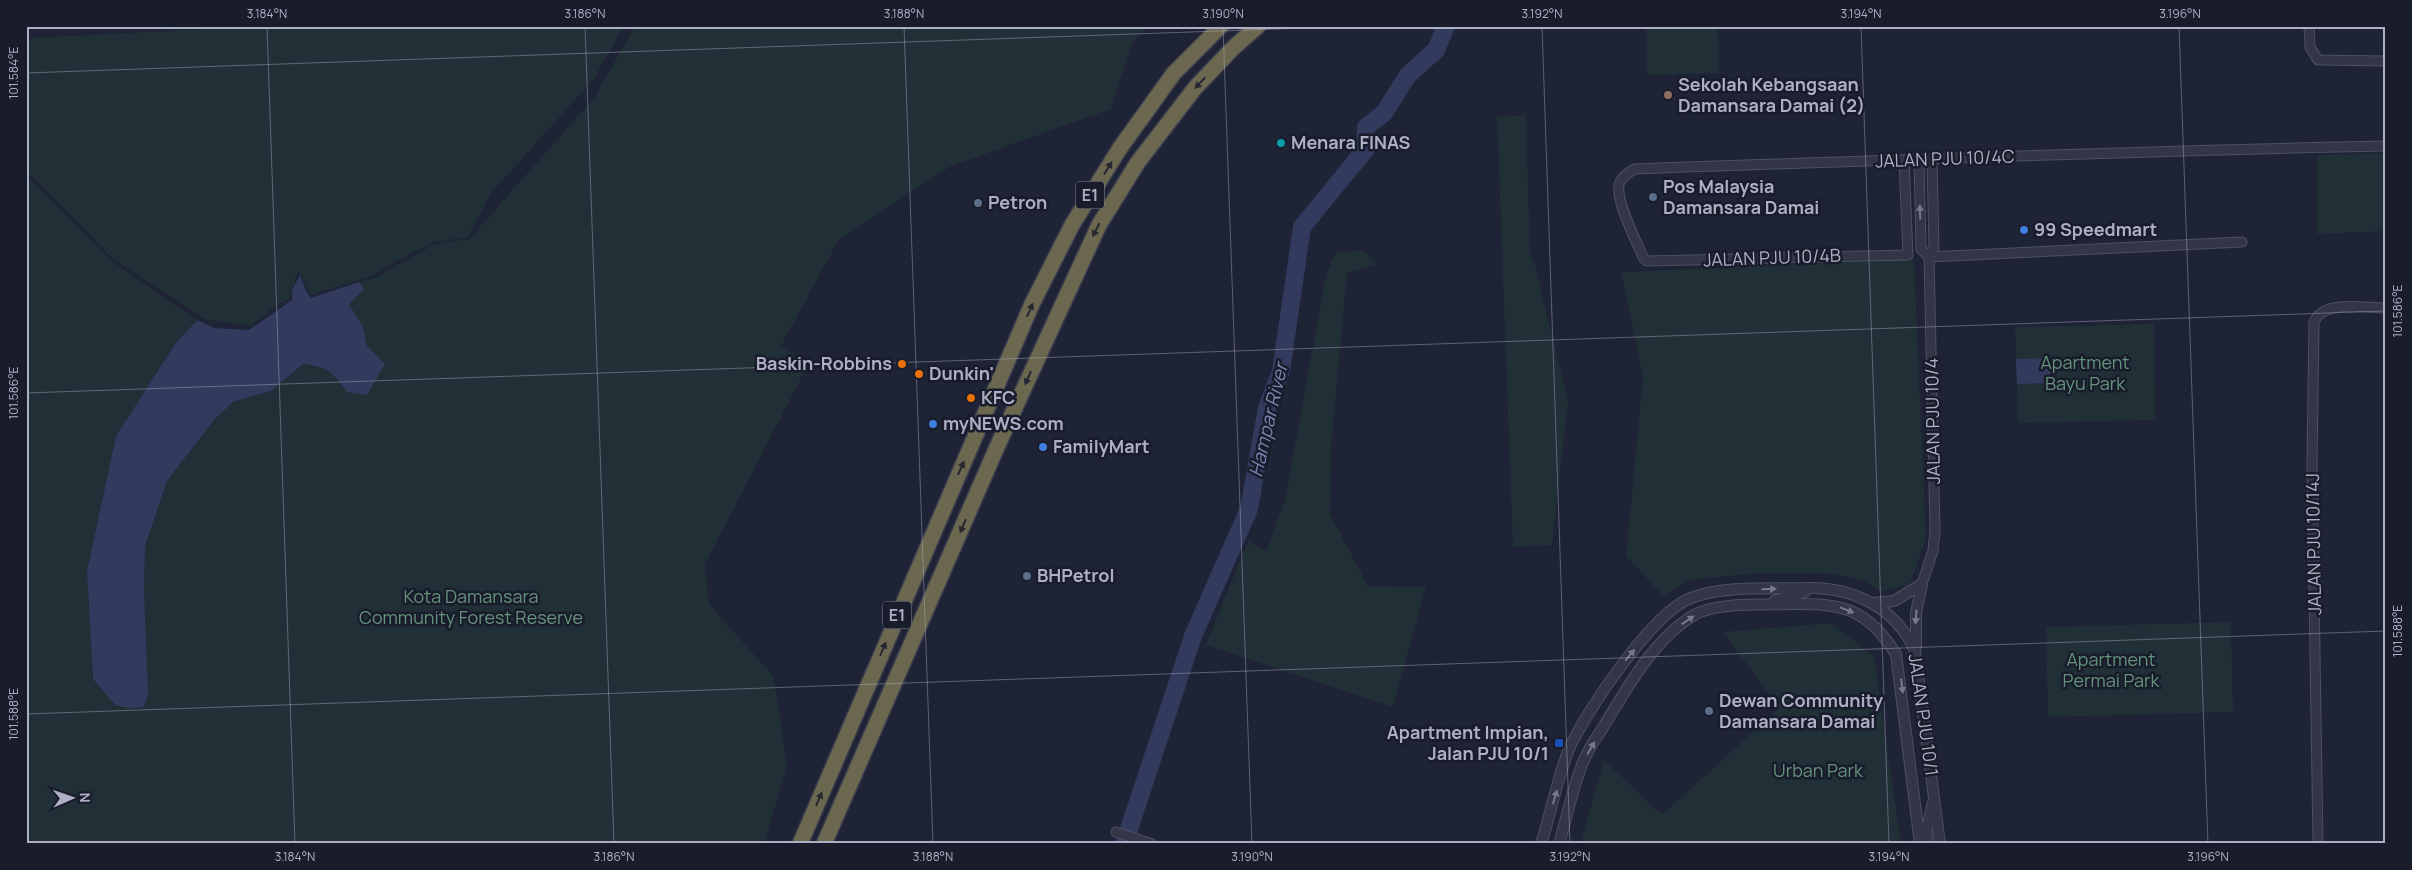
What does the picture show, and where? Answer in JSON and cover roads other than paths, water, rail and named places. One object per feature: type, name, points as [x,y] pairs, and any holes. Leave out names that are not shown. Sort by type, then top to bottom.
[{"type":"highway","name":"E1","points":[[800,844],[1032,304],[1072,225],[1120,148],[1174,73],[1221,26]]},
{"type":"highway","name":"E1","points":[[824,844],[997,447],[1099,225],[1138,162],[1195,88],[1233,48],[1258,26]]},
{"type":"street","points":[[2309,26],[2310,47],[2313,55],[2318,60],[2326,62],[2386,61]]},
{"type":"street","name":"JALAN PJU 10/4C","points":[[1635,169],[2255,148],[2386,146]]},
{"type":"street","name":"JALAN PJU 10/4","points":[[1918,159],[1921,249],[1929,257]]},
{"type":"street","name":"JALAN PJU 10/4","points":[[1922,584],[1932,551],[1935,530],[1929,257],[1934,248],[1932,159]]},
{"type":"street","name":"JALAN PJU 10/4B","points":[[1635,169],[1627,174],[1620,183],[1619,195],[1643,257],[1647,261],[1898,255],[1908,254],[1904,160]]},
{"type":"street","points":[[1929,257],[2242,242]]},
{"type":"street","name":"JALAN PJU 10/14J","points":[[2318,844],[2312,464],[2314,322],[2318,315],[2329,308],[2386,308]]},
{"type":"street","points":[[1873,603],[1894,601],[1922,584]]},
{"type":"street","points":[[1916,650],[1916,613],[1922,584]]},
{"type":"street","points":[[1758,605],[1821,588]]},
{"type":"street","name":"JALAN PJU 10/1","points":[[1543,841],[1569,750],[1613,675],[1666,614],[1690,598],[1706,594],[1758,589],[1821,588],[1844,592],[1873,603],[1900,625],[1916,650],[1940,844]]},
{"type":"street","name":"JALAN PJU 10/1","points":[[1559,844],[1584,760],[1624,694],[1655,649],[1674,629],[1697,614],[1722,608],[1758,605],[1820,604],[1840,607],[1863,617],[1878,628],[1896,654],[1920,844]]},
{"type":"street","points":[[1927,844],[1926,832],[1935,800]]},
{"type":"street","points":[[1116,832],[1152,844]]},
{"type":"water","points":[[300,275],[311,298],[359,282],[364,289],[349,304],[363,327],[367,346],[385,364],[367,395],[347,392],[334,375],[324,369],[303,364],[271,391],[233,402],[214,420],[167,481],[145,546],[144,591],[148,696],[143,707],[129,708],[115,705],[93,679],[87,571],[116,436],[175,344],[197,320],[214,328],[249,330],[292,300],[292,290]]},
{"type":"water","points":[[2052,358],[2053,383],[2017,384],[2016,359]]},
{"type":"waterway","name":"Hampar River","points":[[1124,844],[1193,636],[1249,509],[1267,408],[1281,371],[1302,227],[1365,150],[1366,127],[1384,113],[1408,75],[1436,50],[1446,26]]},
{"type":"place","name":"Sekolah Kebangsaan Damansara Damai (2)","points":[[1668,95]]},
{"type":"place","name":"Menara FINAS","points":[[1281,143]]},
{"type":"place","name":"Pos Malaysia Damansara Damai","points":[[1653,197]]},
{"type":"place","name":"Petron","points":[[978,203]]},
{"type":"place","name":"99 Speedmart","points":[[2024,230]]},
{"type":"place","name":"Baskin-Robbins","points":[[902,364]]},
{"type":"place","name":"Dunkin'","points":[[919,374]]},
{"type":"place","name":"KFC","points":[[971,398]]},
{"type":"place","name":"myNEWS.com","points":[[933,424]]},
{"type":"place","name":"FamilyMart","points":[[1043,447]]},
{"type":"place","name":"BHPetrol","points":[[1027,576]]},
{"type":"place","name":"Dewan Community Damansara Damai","points":[[1709,711]]},
{"type":"place","name":"Apartment Impian, Jalan PJU 10/1","points":[[1559,743]]},
{"type":"park label","name":"Apartment Bayu Park","points":[[2085,373]]},
{"type":"park label","name":"Kota Damansara Community Forest Reserve","points":[[471,607]]},
{"type":"park label","name":"Apartment Permai Park","points":[[2111,670]]},
{"type":"park label","name":"Urban Park","points":[[1818,771]]}]
